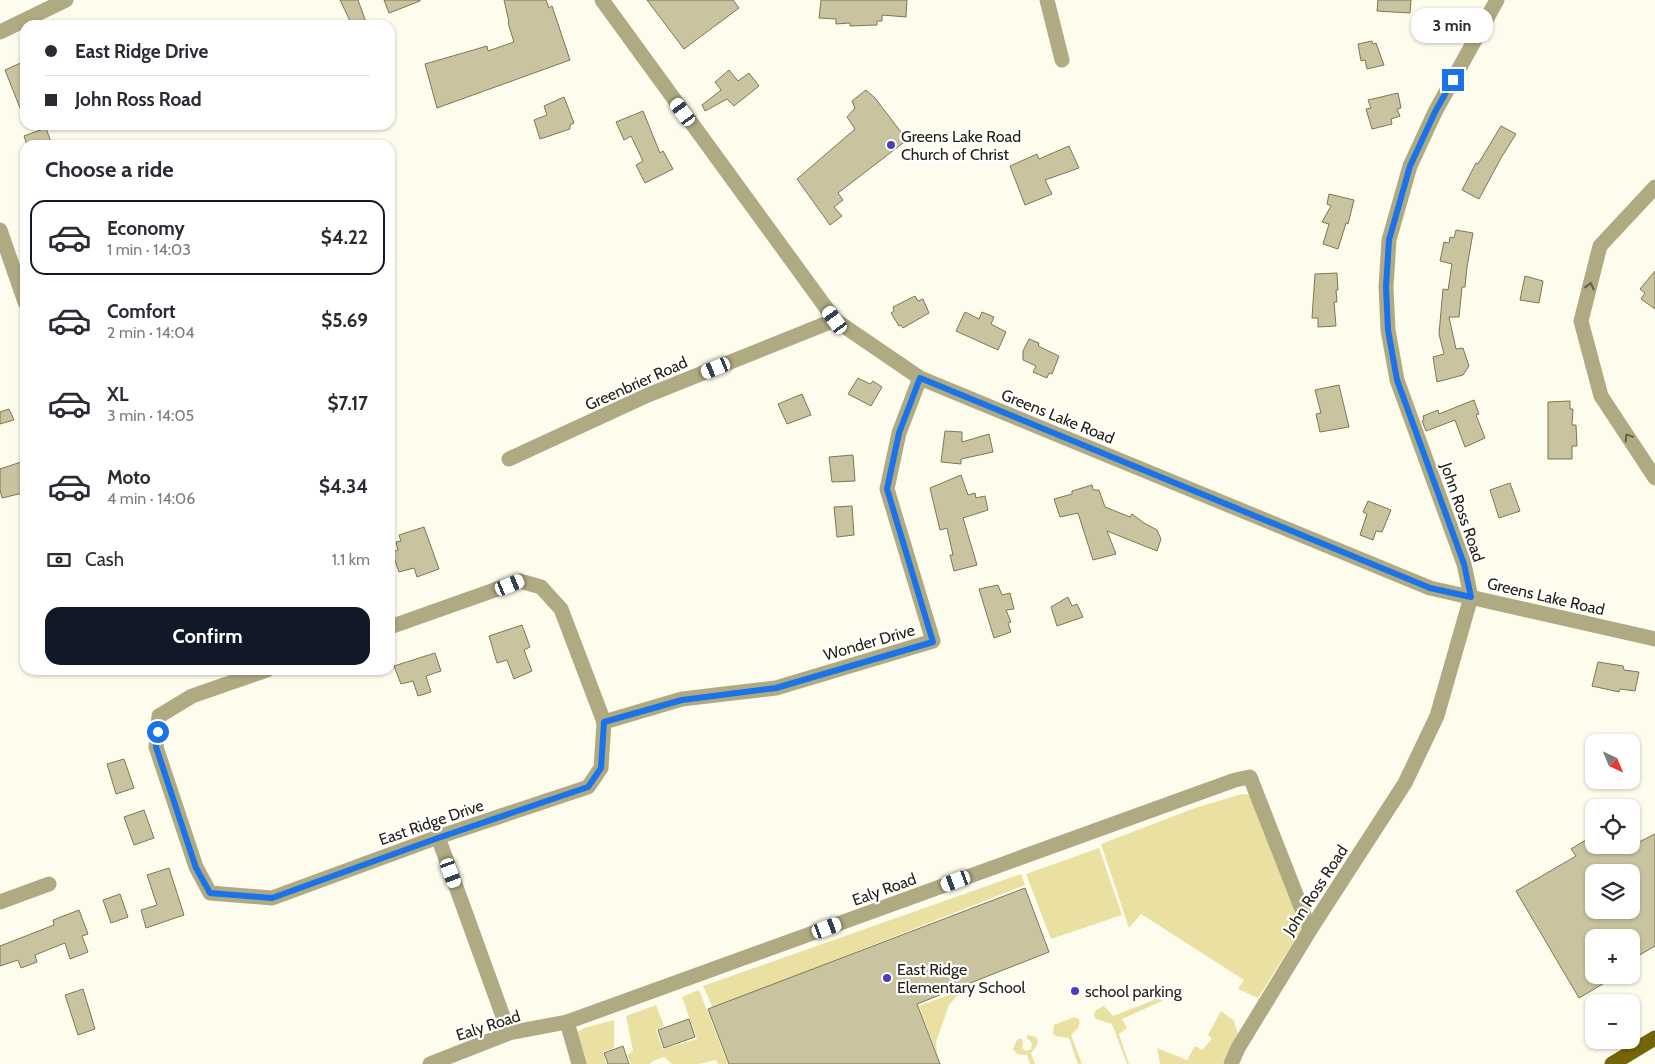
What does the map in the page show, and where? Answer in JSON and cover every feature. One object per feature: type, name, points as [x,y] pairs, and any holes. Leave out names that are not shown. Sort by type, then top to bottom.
[{"type":"main road","points":[[1612,1064],[1655,1038]]},
{"type":"street","points":[[25,20],[66,0]]},
{"type":"street","name":"Greens Lake Road","points":[[602,0],[835,320],[920,378],[1430,588],[1655,638]]},
{"type":"street","points":[[1047,0],[1062,60]]},
{"type":"street","name":"John Ross Road","points":[[1231,1064],[1238,1048],[1310,930],[1405,783],[1437,716],[1471,597],[1464,564],[1397,380],[1388,330],[1386,287],[1389,240],[1410,166],[1435,112],[1497,0]]},
{"type":"street","points":[[0,32],[20,22]]},
{"type":"street","points":[[1655,187],[1600,246],[1581,321],[1601,396],[1655,478]]},
{"type":"street","points":[[0,230],[20,288]]},
{"type":"street","name":"Greenbrier Road","points":[[509,460],[648,395],[835,320]]},
{"type":"street","name":"Wonder Drive","points":[[604,722],[682,700],[776,688],[933,642],[887,489],[899,433],[920,378]]},
{"type":"street","name":"East Ridge Drive","points":[[252,675],[192,696],[159,716],[156,747],[196,868],[210,893],[272,898],[438,838],[588,787],[601,768],[604,722],[561,609],[541,587],[520,581],[395,625]]},
{"type":"street","name":"Ealy Road","points":[[430,1064],[510,1033],[567,1022],[1234,780],[1250,777],[1310,930]]},
{"type":"street","points":[[438,838],[510,1033]]},
{"type":"street","points":[[0,902],[49,884]]},
{"type":"street","points":[[567,1022],[579,1064]]},
{"type":"shaded area","points":[[1242,794],[1249,795],[1255,799],[1303,927],[1258,998],[1238,989],[1244,980],[1141,914],[1129,928],[1101,844],[1195,808]]},
{"type":"shaded area","points":[[1099,848],[1122,915],[1051,939],[1026,874]]},
{"type":"shaded area","points":[[1021,874],[1025,885],[713,1008],[703,986]]},
{"type":"shaded area","points":[[1157,986],[1162,1001],[1122,1019],[1127,1028],[1119,1034],[1129,1064],[1127,1064],[1112,1024],[1096,1019],[1094,1016],[1095,1011],[1103,1006],[1113,1016],[1154,1000],[1150,990]]},
{"type":"shaded area","points":[[699,990],[728,1064],[718,1064],[716,1060],[699,1064],[672,1064],[664,1057],[650,1064],[631,1064],[627,1055],[633,1051],[626,1016],[656,1005],[664,1026],[656,1030],[663,1049],[697,1039],[682,997]]},
{"type":"shaded area","points":[[962,990],[949,1005],[936,1042],[937,1054],[919,1006]]},
{"type":"shaded area","points":[[1221,1011],[1234,1021],[1238,1034],[1223,1064],[1160,1064],[1157,1048],[1187,1060],[1195,1046],[1202,1050],[1212,1039],[1208,1035]]},
{"type":"shaded area","points":[[1074,1017],[1079,1019],[1079,1024],[1078,1028],[1071,1035],[1082,1064],[1078,1064],[1069,1038],[1055,1036],[1053,1033],[1054,1025]]},
{"type":"shaded area","points":[[614,1020],[614,1048],[603,1052],[606,1064],[584,1064],[576,1033],[584,1028]]},
{"type":"shaded area","points":[[1027,1035],[1037,1039],[1031,1053],[1035,1064],[1030,1064],[1027,1055],[1017,1054],[1013,1049],[1017,1040],[1021,1038],[1023,1042],[1022,1048],[1026,1051],[1031,1049],[1032,1044],[1027,1039]]},
{"type":"building","points":[[340,0],[358,0],[365,20],[350,20]]},
{"type":"building","points":[[384,0],[420,0],[420,1],[389,13]]},
{"type":"building","points":[[504,0],[546,0],[549,8],[552,6],[570,60],[437,108],[425,64],[487,46],[488,51],[514,42]]},
{"type":"building","points":[[647,0],[733,0],[739,8],[684,49]]},
{"type":"building","points":[[821,0],[907,0],[906,17],[882,15],[882,21],[877,21],[877,25],[850,26],[850,23],[836,24],[836,19],[819,18]]},
{"type":"building","points":[[1378,0],[1411,0],[1410,13],[1377,11]]},
{"type":"building","points":[[1372,41],[1373,44],[1376,43],[1384,65],[1367,69],[1365,60],[1361,61],[1358,44]]},
{"type":"building","points":[[20,63],[20,108],[5,70]]},
{"type":"building","points":[[729,70],[738,81],[749,73],[759,86],[734,106],[727,99],[705,111],[702,105],[721,90],[715,82]]},
{"type":"building","points":[[866,90],[875,98],[907,140],[838,193],[843,200],[834,207],[842,216],[830,225],[797,179],[855,129],[847,117],[855,108],[852,101]]},
{"type":"building","points":[[1398,93],[1401,108],[1397,109],[1400,116],[1391,119],[1392,124],[1372,129],[1366,109],[1371,108],[1368,100]]},
{"type":"building","points":[[564,97],[574,123],[570,125],[570,129],[540,139],[534,120],[547,115],[544,106]]},
{"type":"building","points":[[643,111],[660,153],[663,151],[673,169],[645,183],[636,165],[643,161],[631,136],[624,140],[616,122]]},
{"type":"building","points":[[1501,126],[1516,134],[1479,199],[1462,190],[1476,163],[1478,164]]},
{"type":"building","points":[[40,130],[47,130],[50,140],[25,140],[24,136]]},
{"type":"building","points":[[1069,146],[1079,168],[1045,180],[1052,194],[1025,205],[1010,166],[1037,154],[1039,159]]},
{"type":"building","points":[[1329,194],[1354,200],[1348,224],[1346,223],[1338,249],[1323,244],[1329,224],[1322,222],[1331,206],[1327,204]]},
{"type":"building","points":[[1456,230],[1473,233],[1465,287],[1462,287],[1459,317],[1449,317],[1456,349],[1463,348],[1469,366],[1463,375],[1437,382],[1433,357],[1444,354],[1439,334],[1443,289],[1448,290],[1452,264],[1440,261],[1444,242],[1449,243],[1450,237],[1454,238]]},
{"type":"building","points":[[1655,271],[1655,309],[1641,299],[1645,293],[1640,289]]},
{"type":"building","points":[[1337,273],[1337,302],[1334,302],[1336,326],[1318,327],[1318,318],[1312,318],[1315,274]]},
{"type":"building","points":[[1525,276],[1543,281],[1539,303],[1520,300]]},
{"type":"building","points":[[915,296],[918,301],[923,299],[929,313],[903,328],[901,325],[899,326],[891,313],[894,311],[893,307]]},
{"type":"building","points":[[965,312],[979,319],[982,312],[994,317],[991,324],[1006,332],[998,350],[956,331]]},
{"type":"building","points":[[1029,339],[1039,343],[1038,346],[1059,356],[1052,374],[1049,373],[1047,378],[1033,372],[1036,366],[1023,360],[1023,351]]},
{"type":"building","points":[[858,378],[870,384],[873,381],[882,387],[871,406],[848,394]]},
{"type":"building","points":[[1339,385],[1349,427],[1320,432],[1316,414],[1321,413],[1315,390]]},
{"type":"building","points":[[802,394],[811,415],[787,424],[778,404]]},
{"type":"building","points":[[1474,400],[1479,414],[1476,415],[1485,438],[1465,447],[1455,420],[1426,431],[1422,421],[1424,420],[1423,416],[1438,410],[1439,414]]},
{"type":"building","points":[[1570,401],[1570,409],[1573,409],[1572,425],[1576,425],[1577,446],[1572,446],[1572,459],[1548,459],[1548,402]]},
{"type":"building","points":[[9,409],[14,420],[0,424],[0,412]]},
{"type":"building","points":[[945,431],[962,432],[962,442],[989,434],[993,452],[961,459],[961,464],[941,462]]},
{"type":"building","points":[[853,455],[855,481],[832,482],[829,457]]},
{"type":"building","points":[[20,462],[20,494],[2,498],[0,469]]},
{"type":"building","points":[[961,475],[968,495],[975,493],[976,498],[985,496],[988,510],[963,518],[977,565],[954,571],[950,555],[953,555],[947,528],[940,530],[930,488]]},
{"type":"building","points":[[1510,483],[1520,511],[1499,518],[1490,490]]},
{"type":"building","points":[[1092,485],[1093,490],[1099,490],[1105,507],[1130,517],[1132,514],[1157,530],[1161,539],[1157,551],[1107,531],[1116,554],[1093,560],[1078,513],[1060,517],[1054,499],[1072,494],[1072,491]]},
{"type":"building","points":[[1368,501],[1391,510],[1382,532],[1376,531],[1373,540],[1360,535],[1367,514],[1363,512]]},
{"type":"building","points":[[852,506],[854,535],[837,537],[834,507]]},
{"type":"building","points":[[424,527],[439,569],[417,577],[414,568],[399,572],[395,561],[395,551],[398,550],[396,542],[401,541],[399,535]]},
{"type":"building","points":[[998,585],[1002,595],[1010,593],[1014,609],[1006,610],[1011,622],[1008,623],[1011,632],[994,638],[979,589]]},
{"type":"building","points":[[1068,597],[1072,606],[1077,604],[1083,617],[1057,626],[1051,607]]},
{"type":"building","points":[[522,625],[530,647],[524,650],[532,671],[514,679],[507,660],[497,663],[489,636]]},
{"type":"building","points":[[435,653],[441,671],[426,676],[431,692],[418,696],[413,681],[401,684],[395,666]]},
{"type":"building","points":[[1598,662],[1623,666],[1624,670],[1639,672],[1635,691],[1620,689],[1619,692],[1592,686]]},
{"type":"building","points":[[124,759],[134,788],[116,794],[107,764]]},
{"type":"building","points":[[144,810],[154,838],[134,845],[124,817]]},
{"type":"building","points":[[1655,834],[1655,946],[1640,955],[1640,929],[1585,929],[1585,984],[1603,984],[1579,998],[1516,891],[1576,856],[1571,849],[1585,840],[1585,854],[1640,854],[1640,842]]},
{"type":"building","points":[[169,868],[184,915],[146,928],[141,910],[157,905],[147,875]]},
{"type":"building","name":"East Ridge Elementary School","points":[[1025,888],[1049,952],[917,1004],[940,1064],[729,1064],[708,1009]]},
{"type":"building","points":[[120,894],[128,917],[111,923],[103,900]]},
{"type":"building","points":[[79,910],[88,934],[82,936],[88,952],[70,959],[65,943],[35,955],[37,962],[21,968],[18,960],[0,966],[0,946],[54,925],[53,920]]},
{"type":"building","points":[[83,989],[95,1029],[78,1035],[65,995]]},
{"type":"building","points":[[689,1019],[695,1037],[664,1048],[658,1030]]},
{"type":"building","points":[[623,1046],[629,1064],[608,1064],[604,1053]]},
{"type":"place","name":"Greens Lake Road Church of Christ","points":[[891,145]]},
{"type":"place","name":"East Ridge Elementary School","points":[[887,978]]},
{"type":"place","name":"school parking","points":[[1075,991]]},
{"type":"route","points":[[158,732],[156,747],[196,868],[210,893],[272,898],[438,838],[588,787],[601,768],[604,722],[682,700],[776,688],[933,642],[887,489],[899,433],[920,378],[1430,588],[1471,597],[1464,564],[1397,380],[1388,330],[1386,287],[1389,240],[1410,166],[1435,112],[1453,80]]}]
